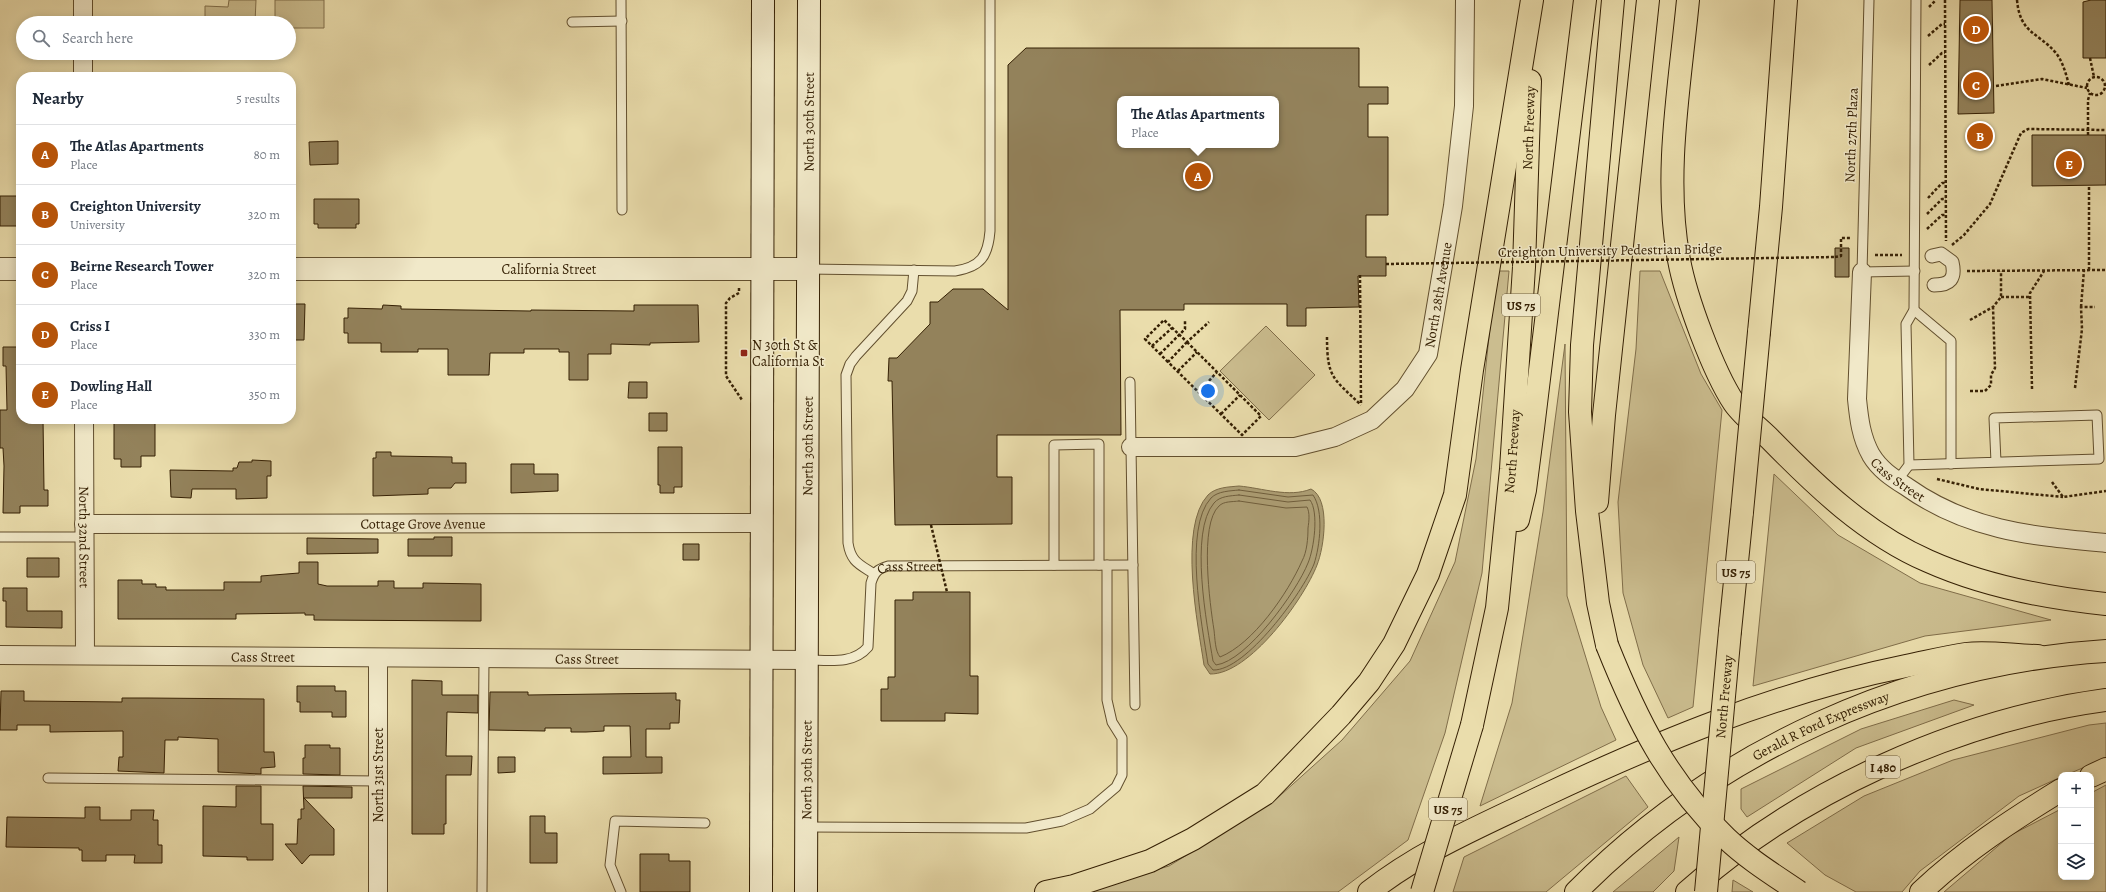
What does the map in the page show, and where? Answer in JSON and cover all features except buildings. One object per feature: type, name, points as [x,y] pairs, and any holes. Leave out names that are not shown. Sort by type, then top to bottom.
[{"type":"highway","name":"North Freeway","points":[[1422,892],[1472,724],[1497,608],[1511,469],[1523,283],[1532,0]]},
{"type":"highway","points":[[1046,892],[1074,886],[1150,861],[1193,839],[1265,794],[1341,715],[1369,682],[1394,644],[1428,574],[1455,495],[1472,370],[1532,0]]},
{"type":"highway","points":[[1497,608],[1525,490],[1585,0]]},
{"type":"highway","points":[[1613,0],[1582,345],[1580,412],[1584,474],[1598,603],[1607,645],[1629,700],[1658,755],[1681,789],[1726,838],[1754,862],[1799,892]]},
{"type":"highway","points":[[1595,573],[1598,486],[1604,415],[1648,0]]},
{"type":"highway","points":[[1688,0],[1674,136],[1674,220],[1679,261],[1696,320],[1716,368],[1735,404],[1800,469],[1849,513],[1902,549],[1952,572],[1990,583],[2065,600],[2106,604]]},
{"type":"highway","name":"North Freeway","points":[[1706,892],[1771,207],[1786,0]]},
{"type":"highway","name":"Gerald R Ford Expressway","points":[[1576,892],[1626,846],[1690,797],[1731,770],[1793,736],[1864,703],[1897,691],[1969,670],[2038,656],[2106,650]]},
{"type":"highway","points":[[1369,892],[1400,870],[1448,841],[1622,760],[1688,732],[1817,688],[1868,674],[1967,654],[2038,656]]},
{"type":"highway","name":"I 480","points":[[1687,892],[1720,863],[1784,820],[1818,799],[1887,764],[1986,727],[2060,708],[2106,700]]},
{"type":"highway","points":[[2094,775],[2106,769]]},
{"type":"highway","points":[[1921,892],[1936,878],[2002,827],[2058,792]]},
{"type":"main road","points":[[762,892],[761,268],[763,0]]},
{"type":"main road","name":"North 30th Street","points":[[806,892],[809,0]]},
{"type":"main road","points":[[0,269],[16,269]]},
{"type":"main road","name":"California Street","points":[[296,269],[807,269]]},
{"type":"street","points":[[83,0],[83,16]]},
{"type":"street","name":"North 28th Avenue","points":[[1131,447],[1295,447],[1335,438],[1372,420],[1405,389],[1428,354],[1440,292],[1457,181],[1465,81],[1465,0]]},
{"type":"street","points":[[83,60],[83,72]]},
{"type":"street","points":[[1934,285],[1943,285],[1951,279],[1954,271],[1952,262],[1940,253]]},
{"type":"street","name":"Cass Street","points":[[1862,272],[1857,399],[1859,420],[1864,440],[1877,464],[1897,481],[1929,503],[1981,524],[2041,537],[2106,543]]},
{"type":"street","name":"North 32nd Street","points":[[84,424],[85,655]]},
{"type":"street","name":"Cottage Grove Avenue","points":[[84,531],[761,523]]},
{"type":"street","name":"Cass Street","points":[[0,655],[807,660]]},
{"type":"street","name":"North 31st Street","points":[[378,658],[378,892]]},
{"type":"lane","points":[[622,0],[622,210]]},
{"type":"lane","points":[[807,269],[964,269],[979,261],[987,251],[990,231],[990,0]]},
{"type":"lane","name":"North 27th Plaza","points":[[1862,272],[1869,0]]},
{"type":"lane","points":[[1897,481],[1909,465],[1906,324],[1914,310],[1916,0]]},
{"type":"lane","points":[[572,22],[622,21]]},
{"type":"lane","points":[[874,574],[854,561],[849,552],[846,375],[850,364],[856,356],[907,301],[912,291],[914,270]]},
{"type":"lane","points":[[1862,272],[1915,271]]},
{"type":"lane","points":[[1914,310],[1951,341],[1951,464]]},
{"type":"lane","points":[[1130,382],[1135,705]]},
{"type":"lane","points":[[1909,465],[2099,459],[2097,416],[1994,418],[1996,462]]},
{"type":"lane","points":[[806,827],[1026,828],[1062,821],[1090,809],[1116,787],[1122,775],[1122,738],[1112,722],[1107,700],[1099,444],[1054,445],[1054,565]]},
{"type":"lane","points":[[0,537],[84,531]]},
{"type":"lane","name":"Cass Street","points":[[807,660],[851,659],[859,656],[868,647],[871,583],[874,574],[880,568],[888,566],[1133,565]]},
{"type":"lane","points":[[482,892],[484,659]]},
{"type":"lane","points":[[48,778],[378,781]]},
{"type":"lane","points":[[621,892],[610,865],[615,821],[705,823]]},
{"type":"path","points":[[1940,253],[1946,215],[1944,199],[1946,183],[1945,0]]},
{"type":"path","points":[[2017,0],[2020,18],[2027,29],[2055,52],[2066,72],[2069,85]]},
{"type":"path","points":[[2090,58],[2094,77]]},
{"type":"path","points":[[2088,135],[2088,100],[2090,93],[2088,88],[2089,80],[2094,77],[2103,79],[2106,86],[2101,95],[2093,95],[2090,93]]},
{"type":"path","points":[[1996,86],[2042,79],[2088,88]]},
{"type":"path","points":[[1940,253],[1964,235],[1990,204],[2020,133],[2028,129],[2106,130]]},
{"type":"path","points":[[2089,185],[2089,270]]},
{"type":"path","name":"Creighton University Pedestrian Bridge","points":[[1386,264],[1835,257]]},
{"type":"path","points":[[2032,389],[2030,292],[2044,270]]},
{"type":"path","points":[[2075,388],[2082,329],[2084,270]]},
{"type":"path","points":[[1954,271],[2106,270]]},
{"type":"path","points":[[1970,320],[1993,307],[2001,297],[2001,271]]},
{"type":"path","points":[[1360,275],[1361,405]]},
{"type":"path","points":[[2001,297],[2030,297]]},
{"type":"path","points":[[1970,391],[1985,391],[1991,385],[1991,375],[1995,368],[1993,307]]},
{"type":"path","points":[[2082,307],[2095,307]]},
{"type":"path","points":[[1164,320],[1179,335],[1261,416],[1242,435],[1145,339],[1164,320]]},
{"type":"path","points":[[1160,354],[1185,329],[1185,321]]},
{"type":"path","points":[[1168,362],[1209,322]]},
{"type":"path","points":[[1152,346],[1172,328]]},
{"type":"path","points":[[1327,337],[1327,359],[1329,371],[1361,405],[1372,420]]},
{"type":"path","points":[[1178,371],[1197,352]]},
{"type":"path","points":[[1199,392],[1217,372]]},
{"type":"path","points":[[1221,414],[1240,395]]},
{"type":"path","points":[[1930,478],[1943,479],[1978,489],[2063,496],[2106,491]]},
{"type":"path","points":[[2052,482],[2063,496]]},
{"type":"path","points":[[931,525],[948,592]]},
{"type":"shaded area","points":[[229,0],[256,0],[255,16],[205,16],[205,6],[228,7]]},
{"type":"shaded area","points":[[275,0],[324,0],[324,28],[296,28],[296,16],[275,16]]},
{"type":"shaded area","points":[[1496,271],[1509,271],[1482,573],[1445,733],[1408,840],[1338,892],[1080,892],[1169,866],[1273,802],[1342,740],[1410,661],[1455,562],[1476,459]]},
{"type":"shaded area","points":[[1640,271],[1660,271],[1701,374],[1722,410],[1693,707],[1668,718],[1643,665],[1623,593],[1618,502],[1636,349]]},
{"type":"shaded area","points":[[1266,326],[1315,375],[1269,420],[1220,371]]},
{"type":"shaded area","points":[[1565,344],[1567,596],[1601,707],[1616,740],[1480,806],[1512,703],[1543,512]]},
{"type":"shaded area","points":[[1774,474],[1838,535],[1920,583],[2051,620],[1925,636],[1753,686]]},
{"type":"shaded area","points":[[1954,700],[1974,705],[1856,748],[1747,817],[1741,809],[1741,789],[1861,729]]},
{"type":"shaded area","points":[[2106,723],[2106,758],[2073,772],[2058,772],[2058,778],[2019,796],[1920,871],[1902,892],[1856,892],[1825,875],[1787,843],[1864,796],[1953,760],[2089,725]]},
{"type":"shaded area","points":[[1626,776],[1648,807],[1546,892],[1453,892],[1464,857]]},
{"type":"shaded area","points":[[2106,785],[2106,892],[1944,892],[2011,835],[2058,811],[2058,880],[2094,880],[2094,791]]},
{"type":"shaded area","points":[[1679,837],[1674,871],[1653,892],[1613,892]]},
{"type":"shaded area","points":[[1733,880],[1753,892],[1732,892]]},
{"type":"water","points":[[1239,486],[1285,493],[1303,492],[1311,489],[1317,494],[1324,513],[1322,547],[1317,565],[1300,597],[1288,615],[1273,633],[1258,649],[1241,662],[1225,671],[1210,674],[1204,665],[1192,577],[1194,529],[1199,510],[1211,492],[1227,487]]},
{"type":"place","name":"Criss I","points":[[1976,29]]},
{"type":"place","name":"Beirne Research Tower","points":[[1976,85]]},
{"type":"place","name":"Creighton University","points":[[1980,136]]},
{"type":"place","name":"Dowling Hall","points":[[2069,164]]},
{"type":"place","name":"The Atlas Apartments","points":[[1198,176]]},
{"type":"place","name":"N 30th St & California St","points":[[744,353]]}]
